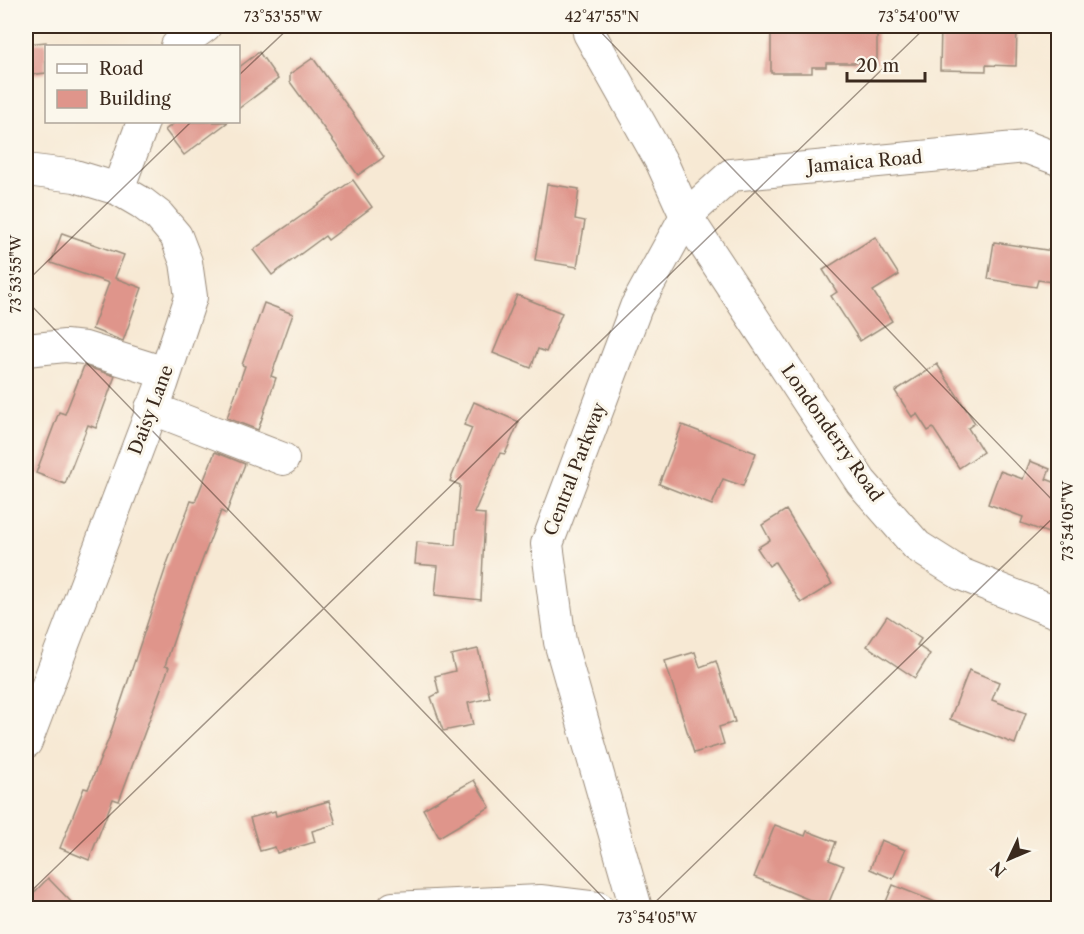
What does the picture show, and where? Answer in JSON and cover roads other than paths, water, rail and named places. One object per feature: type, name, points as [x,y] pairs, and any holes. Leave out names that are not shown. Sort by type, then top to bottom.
[{"type":"street","points":[[178,45],[205,26]]},
{"type":"street","name":"Londonderry Road","points":[[591,26],[589,33],[662,163],[686,216],[861,482],[917,546],[961,574],[1059,612]]},
{"type":"street","points":[[118,189],[143,123]]},
{"type":"street","name":"Jamaica Road","points":[[686,216],[731,175],[1026,147],[1059,159]]},
{"type":"street","name":"Daisy Lane","points":[[26,170],[75,176],[118,189],[159,216],[176,236],[186,262],[190,305],[26,742]]},
{"type":"street","name":"Central Parkway","points":[[636,909],[560,642],[547,543],[636,307],[686,216]]},
{"type":"street","points":[[26,350],[65,346],[85,348],[165,373]]},
{"type":"street","points":[[151,408],[283,459]]},
{"type":"street","points":[[393,909],[540,901],[598,909]]}]
